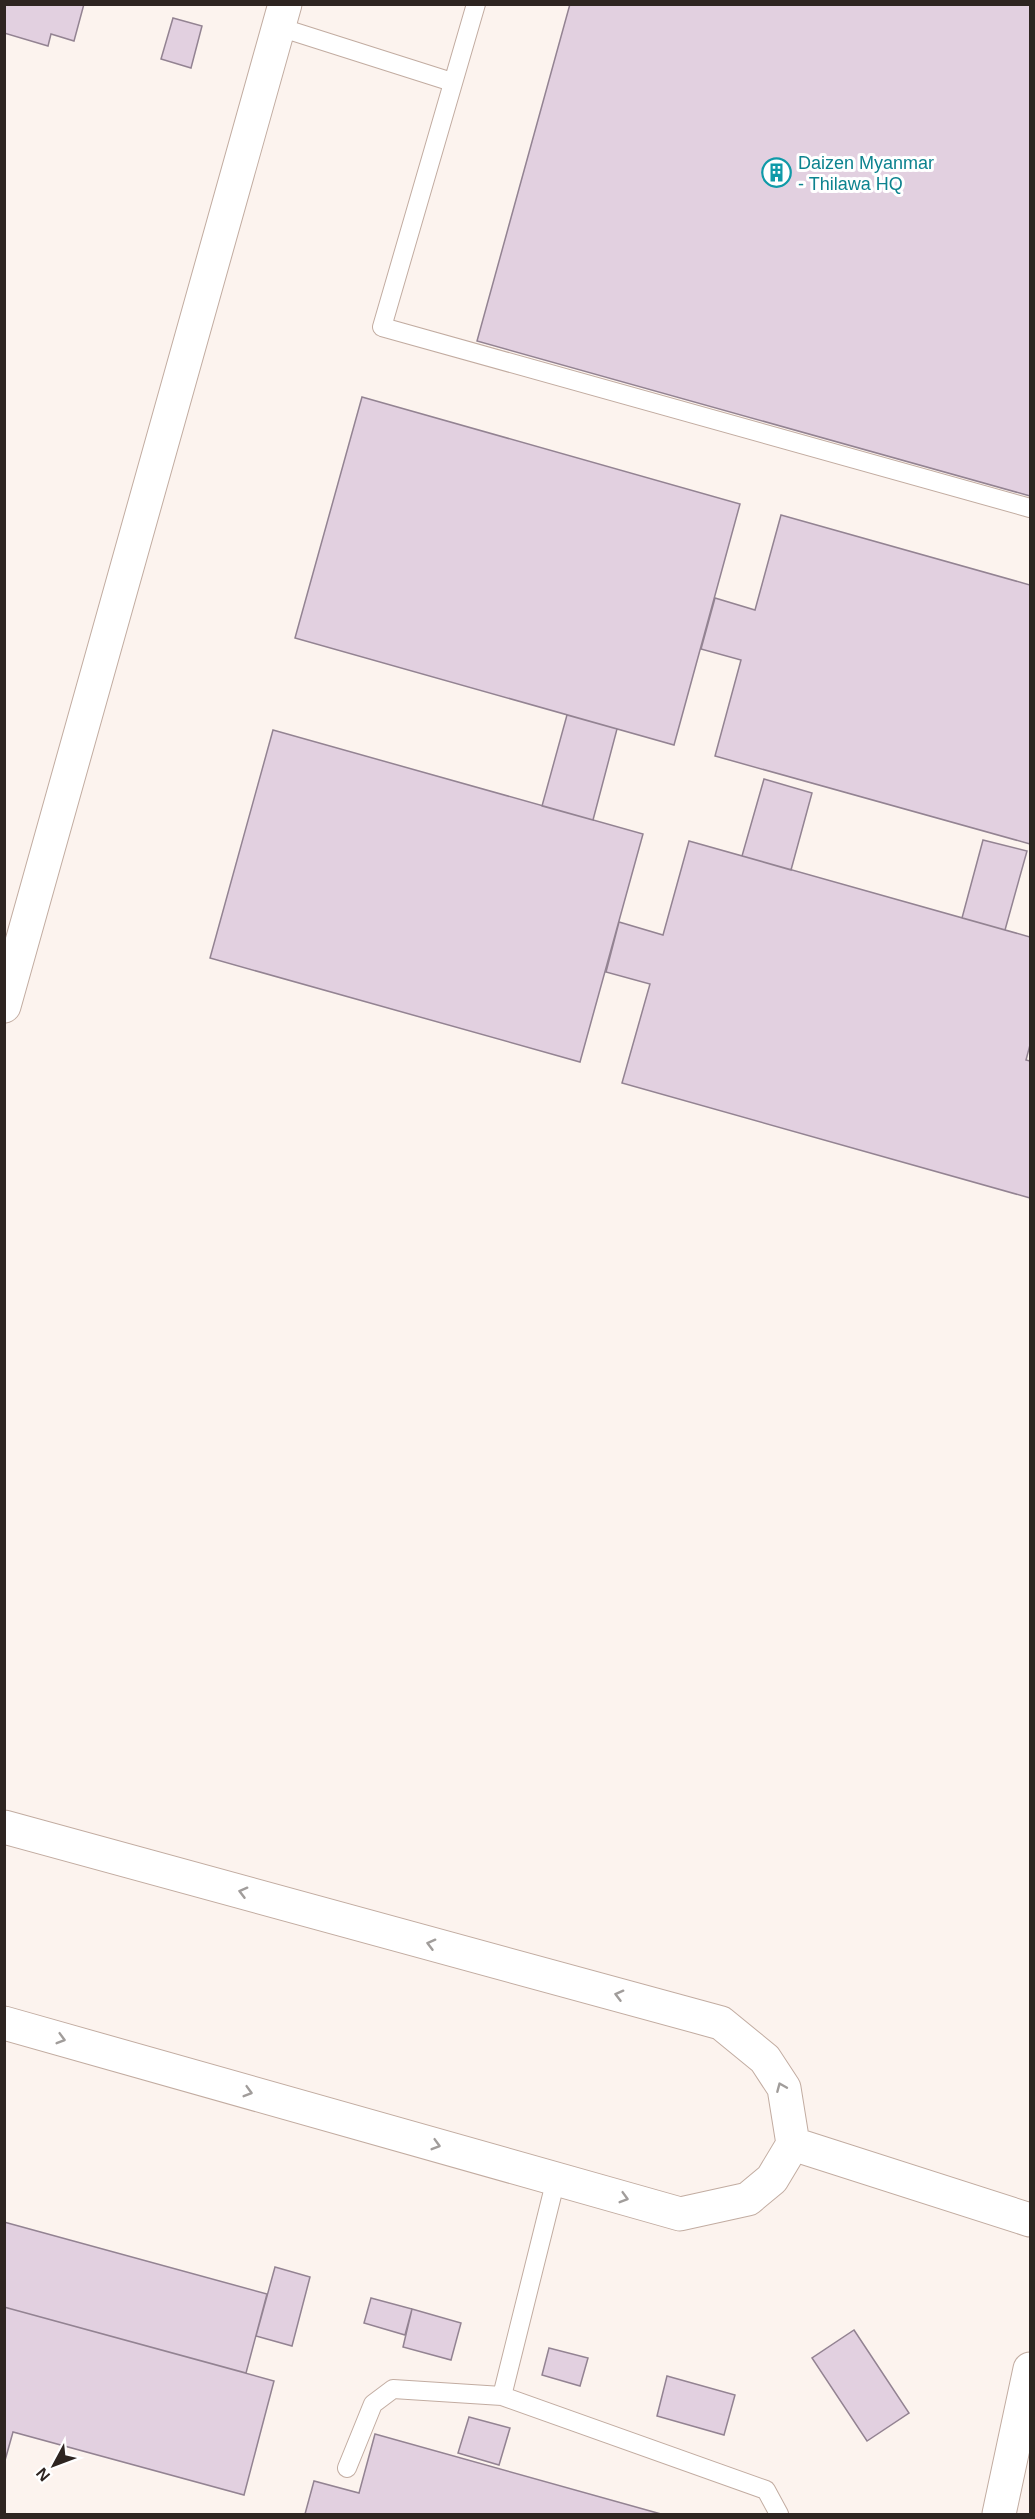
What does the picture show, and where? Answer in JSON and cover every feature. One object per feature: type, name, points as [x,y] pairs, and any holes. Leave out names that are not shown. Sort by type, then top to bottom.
[{"type":"street","points":[[4,1006],[282,16]]},
{"type":"street","points":[[4,1827],[721,2023],[765,2059],[784,2088],[793,2144],[772,2179],[748,2199],[680,2214],[4,2023]]},
{"type":"street","points":[[793,2144],[1030,2220]]},
{"type":"street","points":[[999,2514],[1030,2369]]},
{"type":"lane","points":[[476,4],[382,327],[1030,508]]},
{"type":"lane","points":[[282,16],[452,82]]},
{"type":"lane","points":[[502,2396],[556,2179]]},
{"type":"lane","points":[[347,2468],[373,2404],[393,2390],[502,2396],[766,2490],[779,2514]]},
{"type":"building","points":[[4,4],[84,4],[74,41],[51,34],[48,46],[4,33]]},
{"type":"building","name":"Daizen Myanmar - Thilawa HQ","points":[[570,4],[1030,4],[1030,496],[477,341]]},
{"type":"building","points":[[173,18],[202,26],[191,68],[161,59]]},
{"type":"building","points":[[362,397],[740,504],[674,745],[295,638]]},
{"type":"building","points":[[781,515],[1030,585],[1030,844],[715,756],[741,660],[701,649],[715,598],[755,610]]},
{"type":"building","points":[[567,715],[617,729],[593,820],[542,806]]},
{"type":"building","points":[[273,730],[643,834],[580,1062],[210,958]]},
{"type":"building","points":[[764,779],[812,793],[791,870],[742,856]]},
{"type":"building","points":[[983,840],[1027,851],[1005,930],[962,918]]},
{"type":"building","points":[[689,841],[1030,937],[1030,1045],[1026,1060],[1030,1061],[1030,1198],[622,1083],[650,984],[606,972],[619,922],[663,935]]},
{"type":"building","points":[[4,2222],[267,2294],[246,2373],[4,2307]]},
{"type":"building","points":[[275,2267],[310,2277],[292,2346],[256,2336]]},
{"type":"building","points":[[371,2298],[412,2309],[405,2335],[364,2323]]},
{"type":"building","points":[[4,2307],[274,2381],[244,2495],[13,2432],[4,2464]]},
{"type":"building","points":[[412,2309],[461,2323],[451,2360],[403,2347]]},
{"type":"building","points":[[854,2330],[909,2413],[867,2441],[812,2358]]},
{"type":"building","points":[[549,2348],[588,2358],[580,2386],[542,2375]]},
{"type":"building","points":[[667,2376],[735,2395],[724,2435],[657,2416]]},
{"type":"building","points":[[469,2417],[510,2428],[499,2465],[458,2453]]},
{"type":"building","points":[[375,2434],[661,2514],[305,2514],[314,2481],[359,2493]]},
{"type":"place","name":"Daizen Myanmar - Thilawa HQ","points":[[777,173]]}]
